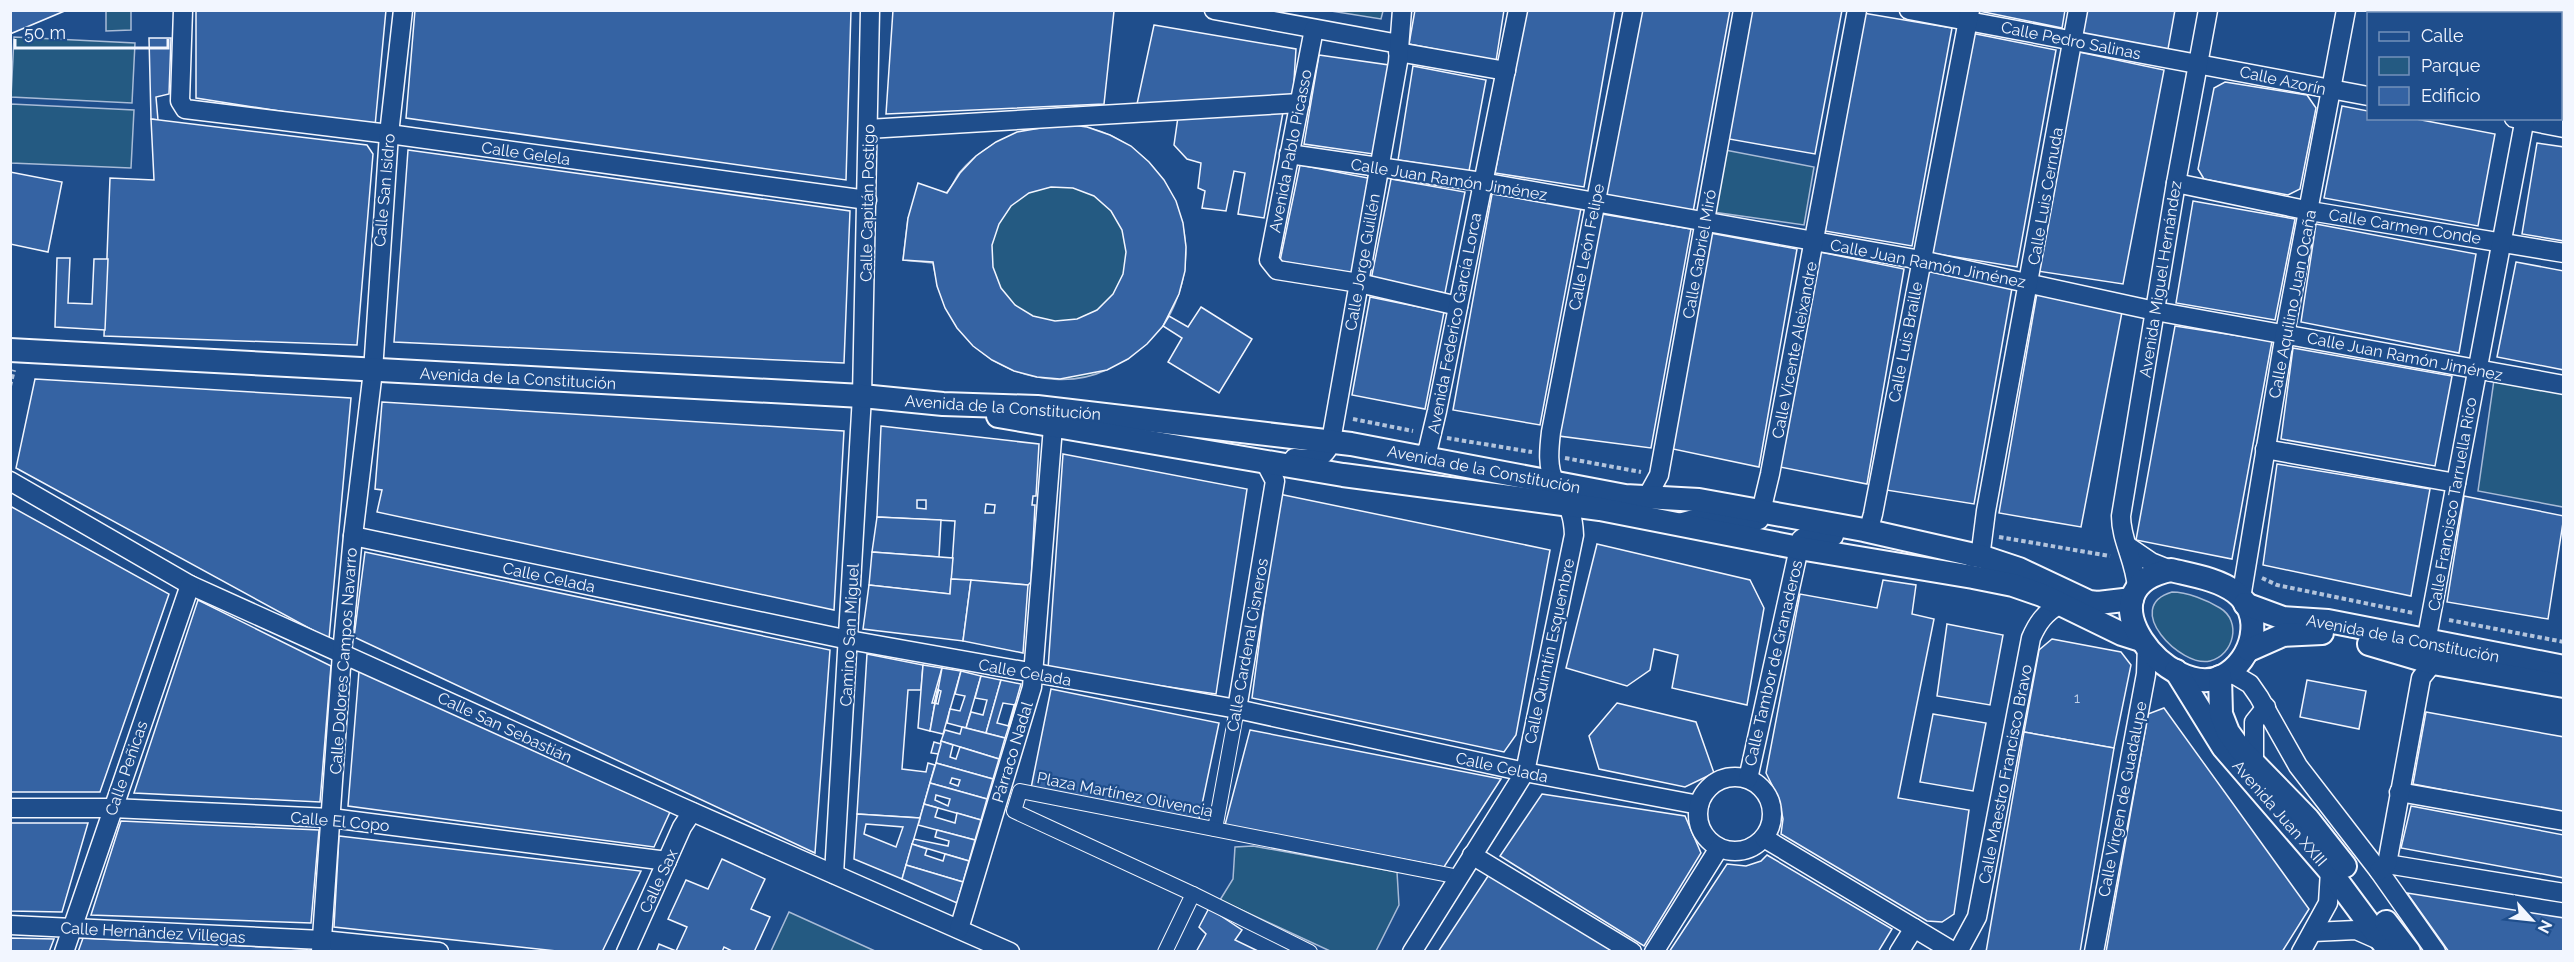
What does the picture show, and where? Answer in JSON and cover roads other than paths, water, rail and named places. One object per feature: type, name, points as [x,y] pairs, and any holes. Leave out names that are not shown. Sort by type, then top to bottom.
[{"type":"street","name":"Calle Gelela","points":[[183,10],[180,101],[186,109],[389,134],[867,200]]},
{"type":"street","name":"Calle San Isidro","points":[[373,371],[389,134],[403,10]]},
{"type":"street","name":"Calle Capitán Postigo","points":[[862,396],[870,10]]},
{"type":"street","points":[[1214,10],[1314,28],[1506,71]]},
{"type":"street","name":"Calle Jorge Guillén","points":[[1331,441],[1399,48],[1402,10]]},
{"type":"street","name":"Avenida Federico García Lorca","points":[[1422,457],[1428,449],[1432,435],[1518,10]]},
{"type":"street","name":"Calle León Felipe","points":[[1569,505],[1556,483],[1549,455],[1551,432],[1593,203],[1633,10]]},
{"type":"street","name":"Calle Gabriel Miró","points":[[1648,495],[1659,475],[1743,10]]},
{"type":"street","name":"Calle Vicente Aleixandre","points":[[1762,511],[1857,10]]},
{"type":"street","name":"Calle Pedro Salinas","points":[[1909,10],[1969,15],[2073,40],[2197,63]]},
{"type":"street","name":"Calle Luis Cernuda","points":[[1983,557],[1981,550],[1984,523],[2030,282],[2078,10]]},
{"type":"street","name":"Avenida Miguel Hernández","points":[[2135,594],[2129,547],[2122,537],[2121,516],[2176,183],[2208,10]]},
{"type":"street","name":"Calle Aquilino Juan Ocaña","points":[[2243,601],[2285,333],[2333,90],[2346,10]]},
{"type":"street","name":"Calle Luis Braille","points":[[1864,531],[1870,525],[1873,514],[1969,15]]},
{"type":"street","name":"Avenida Pablo Picasso","points":[[1314,28],[1269,260],[1276,270],[1359,284]]},
{"type":"street","name":"Calle Azorín","points":[[2197,63],[2367,96]]},
{"type":"street","points":[[868,129],[1300,103]]},
{"type":"street","name":"Calle Francisco Tarruella Rico","points":[[2383,868],[2421,678],[2429,653],[2456,483],[2501,242],[2521,120]]},
{"type":"street","points":[[2526,120],[2564,128]]},
{"type":"street","name":"Calle Juan Ramón Jiménez","points":[[1289,154],[1482,182],[1921,260],[2155,311],[2285,333],[2476,371],[2564,385]]},
{"type":"street","name":"Calle Carmen Conde","points":[[2176,183],[2310,211],[2564,253]]},
{"type":"street","points":[[1359,284],[1458,306]]},
{"type":"street","name":"Avenida de la Constitución","points":[[10,350],[862,396],[943,404],[1037,407],[1331,441],[1625,496],[1648,495],[1699,500],[1864,531],[1983,557],[2019,569],[2089,602],[2098,603],[2135,594]]},
{"type":"street","name":"Calle Dolores Campos Navarro","points":[[321,946],[342,653],[353,536],[373,371]]},
{"type":"street","name":"Camino San Miguel","points":[[834,874],[862,396]]},
{"type":"street","points":[[943,404],[1053,427],[1265,462],[1599,509],[1799,548],[2013,585],[2144,643]]},
{"type":"street","name":"Párraco Nadal","points":[[959,929],[1032,687],[1031,674],[1053,427]]},
{"type":"street","points":[[1197,451],[1233,448],[1316,460],[1323,456],[1331,441]]},
{"type":"street","points":[[2265,449],[2456,483]]},
{"type":"street","name":"Calle Cardenal Cisneros","points":[[1215,829],[1275,480],[1265,462]]},
{"type":"street","name":"Calle San Sebastián","points":[[10,481],[190,585],[692,812],[1010,951]]},
{"type":"street","points":[[1569,505],[1573,515],[1574,535]]},
{"type":"street","points":[[1574,535],[1599,509]]},
{"type":"street","points":[[1679,523],[1705,516],[1749,524],[1759,520],[1762,511]]},
{"type":"street","points":[[1799,548],[1801,539],[1812,532],[1931,554],[1983,557]]},
{"type":"street","name":"Calle Quimtín Esquembre","points":[[1412,951],[1524,772],[1574,535]]},
{"type":"street","name":"Calle Celada","points":[[353,536],[849,640],[1237,709],[1524,772],[1699,805]]},
{"type":"street","points":[[2129,547],[2151,562],[2170,570],[2225,587],[2243,601],[2252,627],[2248,650],[2225,674],[2198,680],[2176,672],[2144,643],[2132,623],[2135,594],[2148,578],[2170,570]]},
{"type":"street","name":"Calle Tambor de Granaderos","points":[[1748,778],[1799,548]]},
{"type":"street","name":"Calle Peñicas","points":[[64,951],[190,585]]},
{"type":"street","name":"Avenida de la Constitución","points":[[2243,601],[2283,618],[2328,621],[2429,653]]},
{"type":"street","name":"Calle Maestro Francisco Bravo","points":[[1956,951],[1977,917],[2031,638],[2038,623],[2049,610],[2060,604]]},
{"type":"street","name":"Avenida de la Constitución","points":[[2248,650],[2283,635],[2325,633],[2429,653],[2563,669]]},
{"type":"street","name":"Calle Virgen de Guadalupe","points":[[2094,951],[2146,674],[2144,643]]},
{"type":"street","name":"Avenida Juan XXIII","points":[[2176,672],[2223,747],[2330,871],[2386,946]]},
{"type":"street","points":[[2225,674],[2250,684],[2266,707],[2298,766],[2383,868],[2436,951]]},
{"type":"street","name":"Avenida Juan XXIII","points":[[2225,674],[2221,714],[2228,732],[2254,763],[2308,819],[2409,951]]},
{"type":"street","points":[[2254,763],[2254,722],[2266,707]]},
{"type":"street","points":[[1738,776],[1748,778],[1763,789],[1772,804],[1773,816],[1764,838],[1743,851],[1731,852],[1719,848],[1704,835],[1699,826],[1699,805],[1709,787],[1718,781],[1738,776]]},
{"type":"street","name":"Plaza Martínez Olivencia","points":[[1310,951],[1014,811],[1020,791],[1459,877]]},
{"type":"street","points":[[2399,792],[2564,822]]},
{"type":"street","name":"Calle El Copo","points":[[10,808],[112,808],[331,818],[667,861]]},
{"type":"street","name":"Calle Sax","points":[[626,951],[692,812]]},
{"type":"street","points":[[1764,838],[1956,951]]},
{"type":"street","points":[[1654,951],[1719,848]]},
{"type":"street","points":[[1472,855],[1632,951]]},
{"type":"street","points":[[2383,868],[2564,894]]},
{"type":"street","points":[[2301,951],[2328,903],[2330,871]]},
{"type":"street","points":[[1165,951],[1193,894]]},
{"type":"street","name":"Calle Hernández Villegas","points":[[10,925],[72,927],[321,946],[439,951]]},
{"type":"street","points":[[1899,951],[1914,928]]},
{"type":"street","points":[[2313,932],[2356,930],[2386,946]]}]
